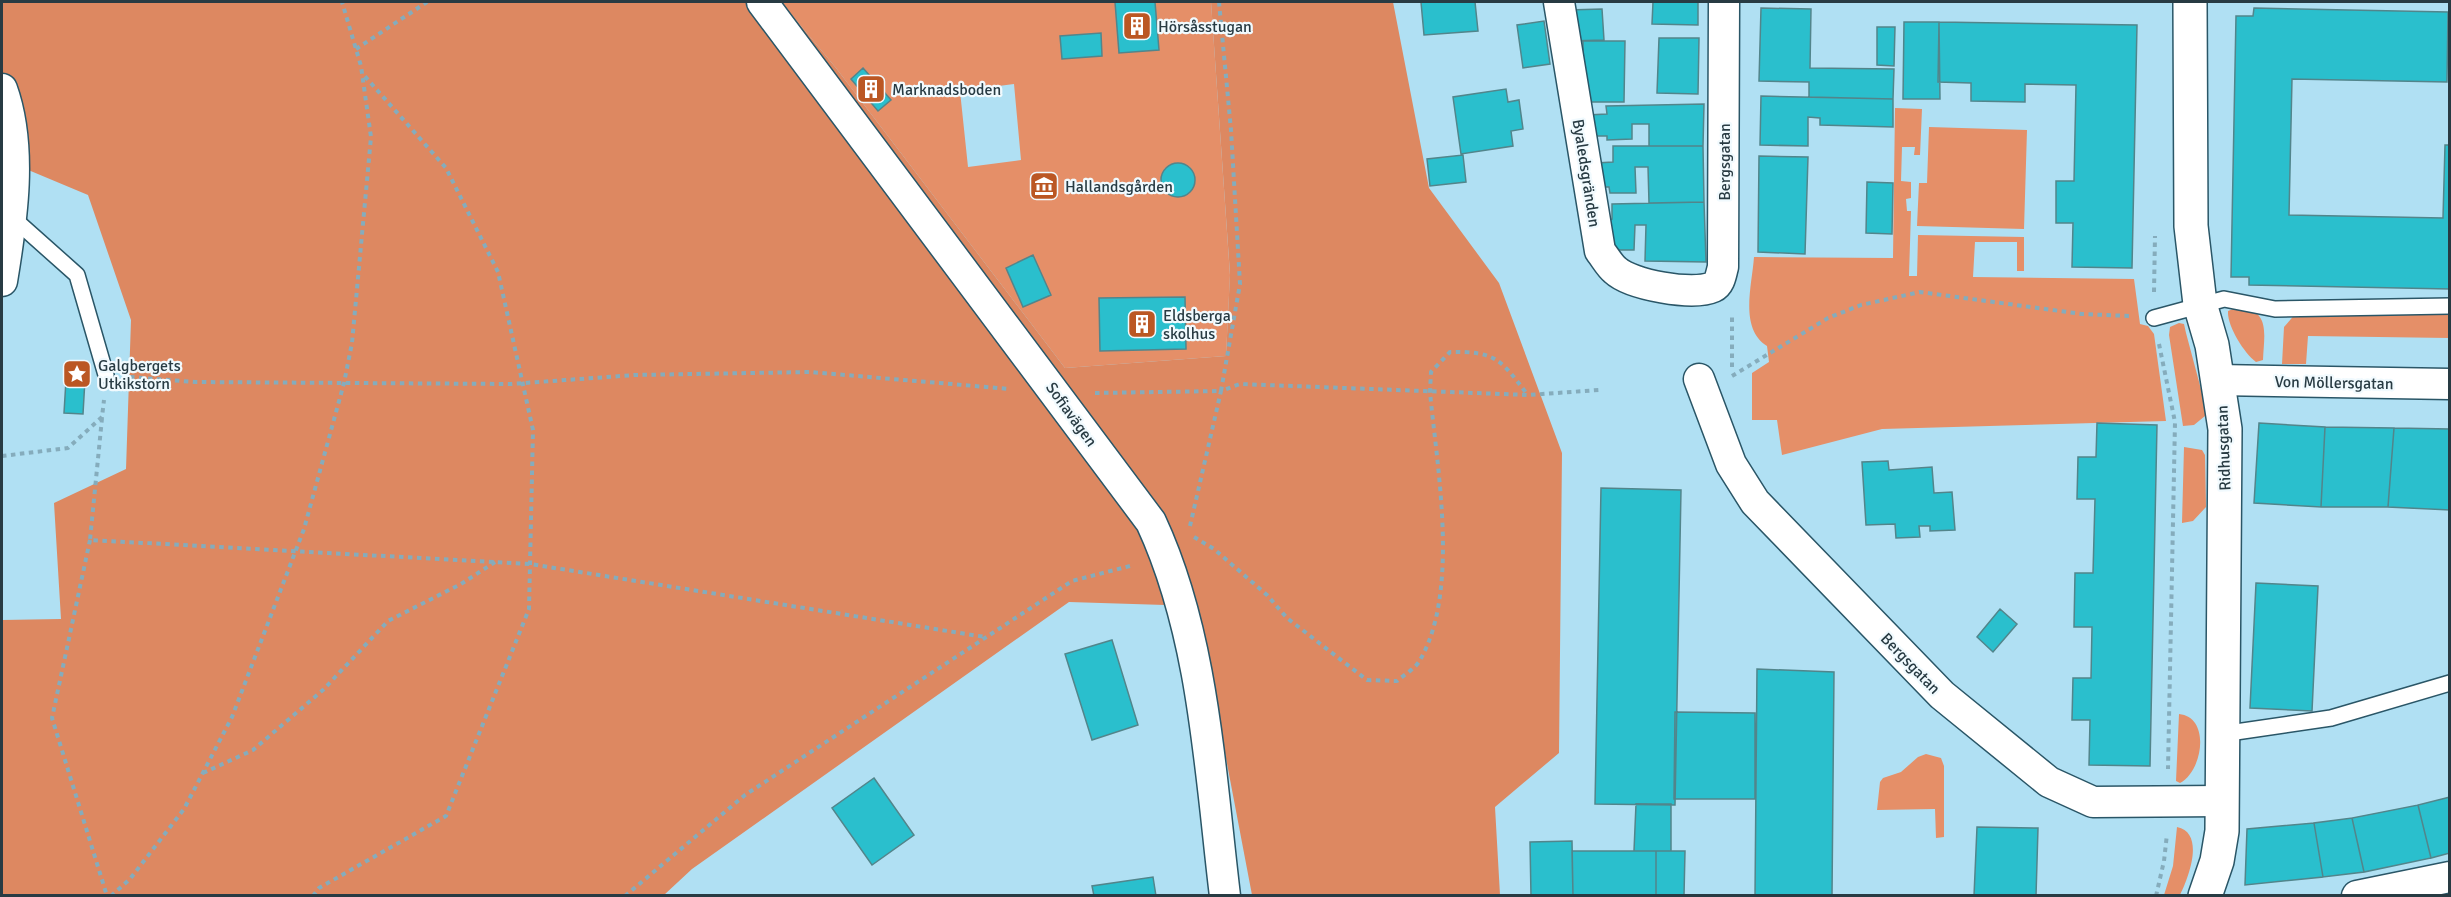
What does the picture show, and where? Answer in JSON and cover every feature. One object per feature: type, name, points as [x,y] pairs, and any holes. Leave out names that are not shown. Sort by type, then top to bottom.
[{"type":"street","name":"Sofiavägen","points":[[762,2],[1057,393],[1151,522],[1167,556],[1199,685],[1225,896]]},
{"type":"street","name":"Byaledsgränden","points":[[1559,2],[1600,251],[1615,271],[1632,280],[1681,291]]},
{"type":"street","name":"Bergsgatan","points":[[1681,291],[1713,288],[1718,284],[1723,267],[1724,2]]},
{"type":"street","name":"Ridhusgatan","points":[[2190,2],[2191,226],[2200,304],[2218,380],[2226,435],[2222,831],[2217,861],[2207,895]]},
{"type":"street","points":[[2,88],[11,113],[13,218],[2,281]]},
{"type":"street","name":"Bergsgatan","points":[[1699,379],[1731,464],[1755,502],[1942,695],[2049,782],[2093,802],[2168,813],[2221,801]]},
{"type":"street","name":"Von Möllersgatan","points":[[2218,380],[2450,384]]},
{"type":"street","points":[[2357,896],[2450,877]]},
{"type":"lane","points":[[13,218],[77,275],[106,375]]},
{"type":"lane","points":[[2154,318],[2224,299],[2275,309],[2450,306]]},
{"type":"lane","points":[[2222,734],[2331,718],[2450,683]]},
{"type":"path","points":[[342,2],[362,73],[371,136],[354,332],[345,383],[296,550],[232,717],[184,809],[130,879],[109,896],[52,718],[90,540],[106,375],[195,382],[345,383],[524,383],[635,375],[810,372],[1057,393],[1221,391],[1240,384],[1528,395],[1599,390]]},
{"type":"path","points":[[356,49],[427,2]]},
{"type":"path","points":[[1219,2],[1231,130],[1240,284],[1221,391],[1188,534],[1214,549],[1268,595],[1287,618],[1367,680],[1396,681],[1420,661],[1438,614],[1443,524],[1430,392],[1431,372],[1450,352],[1475,352],[1503,363],[1528,395]]},
{"type":"path","points":[[313,896],[320,888],[446,816],[529,609],[533,430],[498,272],[446,168],[362,73]]},
{"type":"path","points":[[1732,376],[1828,318],[1861,305],[1920,292],[2082,314],[2154,318],[2175,422],[2168,813],[2164,861],[2156,896]]},
{"type":"path","points":[[2,456],[68,448],[102,417]]},
{"type":"path","points":[[90,540],[530,564],[986,637]]},
{"type":"path","points":[[625,896],[745,795],[1071,581],[1167,556]]},
{"type":"path","points":[[203,774],[253,750],[323,690],[388,621],[461,584],[495,562]]},
{"type":"shaded area","points":[[2,2],[781,2],[836,68],[1065,368],[1226,356],[1230,274],[1211,2],[1393,2],[1429,188],[1499,283],[1562,453],[1559,753],[1495,807],[1500,895],[1252,895],[1197,606],[1069,602],[692,869],[664,895],[2,895],[2,620],[61,619],[54,503],[126,469],[131,320],[88,195],[2,159]]},
{"type":"shaded area","name":"Hallandsgården","points":[[781,2],[1115,2],[1119,52],[1159,50],[1155,2],[1211,2],[1230,275],[1226,356],[1065,368],[836,68]],"holes":[[[1014,84],[1021,160],[968,167],[960,91]],[[1179,163],[1190,167],[1195,180],[1189,193],[1178,197],[1165,192],[1160,181],[1165,168]],[[1184,297],[1186,349],[1100,351],[1099,298]]]},
{"type":"shaded area","points":[[1895,108],[1922,109],[1920,155],[1914,155],[1915,147],[1902,147],[1901,181],[1911,182],[1911,198],[1906,199],[1907,211],[1911,211],[1909,276],[1917,276],[1918,235],[2024,237],[2024,271],[2017,271],[2017,242],[1975,242],[1973,277],[2134,279],[2140,324],[2148,326],[2154,334],[2166,421],[1882,429],[1782,455],[1777,420],[1752,420],[1752,373],[1769,362],[1767,346],[1758,338],[1750,318],[1754,257],[1893,258]]},
{"type":"shaded area","points":[[1929,127],[2027,130],[2024,229],[1917,226],[1919,183],[1927,183]]},
{"type":"shaded area","points":[[2238,307],[2249,309],[2261,318],[2264,333],[2263,360],[2256,362],[2251,358],[2233,331],[2228,311]]},
{"type":"shaded area","points":[[2297,312],[2449,314],[2449,338],[2308,336],[2306,364],[2282,364],[2284,327]]},
{"type":"shaded area","points":[[2179,323],[2184,324],[2206,408],[2205,416],[2194,425],[2183,426],[2169,335],[2170,327]]},
{"type":"shaded area","points":[[2184,447],[2202,450],[2205,455],[2206,507],[2193,521],[2182,523]]},
{"type":"shaded area","points":[[2179,714],[2189,717],[2196,724],[2200,745],[2194,768],[2180,783],[2176,781]]},
{"type":"shaded area","points":[[1926,754],[1941,758],[1944,766],[1944,837],[1936,838],[1935,809],[1877,810],[1880,782],[1883,778],[1901,772],[1918,757]]},
{"type":"shaded area","points":[[2177,827],[2186,831],[2191,838],[2193,847],[2190,868],[2180,895],[2164,895],[2173,866]]},
{"type":"building","name":"Hörsåsstugan","points":[[1115,2],[1155,2],[1159,50],[1119,53]]},
{"type":"building","points":[[1421,2],[1475,2],[1478,31],[1424,35]]},
{"type":"building","points":[[1653,2],[1698,2],[1698,25],[1652,24]]},
{"type":"building","points":[[1761,8],[1811,9],[1810,68],[1894,69],[1893,99],[1809,97],[1809,82],[1759,81]]},
{"type":"building","points":[[2254,8],[2448,12],[2447,82],[2292,79],[2289,215],[2443,218],[2445,145],[2450,145],[2450,289],[2249,285],[2249,277],[2231,277],[2236,16],[2253,16]]},
{"type":"building","points":[[1602,9],[1604,40],[1569,41],[1568,10]]},
{"type":"building","points":[[1544,21],[1550,64],[1523,68],[1517,25]]},
{"type":"building","points":[[1904,22],[1939,22],[1940,99],[1903,99]]},
{"type":"building","points":[[1939,22],[2137,25],[2132,268],[2072,267],[2073,223],[2056,223],[2056,181],[2074,181],[2076,85],[2025,84],[2025,102],[1971,101],[1971,83],[1938,82]]},
{"type":"building","points":[[1877,27],[1895,27],[1894,66],[1877,65]]},
{"type":"building","points":[[1101,33],[1102,56],[1062,59],[1060,36]]},
{"type":"building","points":[[1659,38],[1699,38],[1698,94],[1657,93]]},
{"type":"building","points":[[1583,41],[1625,41],[1624,102],[1583,102]]},
{"type":"building","name":"Marknadsboden","points":[[863,68],[891,100],[878,111],[851,79]]},
{"type":"building","points":[[1506,89],[1508,102],[1519,100],[1523,129],[1511,131],[1513,146],[1461,154],[1453,97]]},
{"type":"building","points":[[1761,96],[1893,99],[1893,127],[1820,125],[1820,118],[1808,117],[1808,146],[1760,145]]},
{"type":"building","points":[[1704,104],[1703,146],[1649,146],[1649,124],[1632,124],[1632,139],[1607,140],[1607,136],[1587,136],[1587,115],[1607,114],[1606,106]]},
{"type":"building","points":[[1613,146],[1703,146],[1704,202],[1649,203],[1648,167],[1635,167],[1636,193],[1610,193],[1609,187],[1597,187],[1596,163],[1613,162]]},
{"type":"building","points":[[1463,155],[1466,182],[1430,186],[1427,159]]},
{"type":"building","points":[[1759,156],[1808,157],[1805,254],[1758,252]]},
{"type":"building","points":[[1178,163],[1190,168],[1195,180],[1190,192],[1178,197],[1166,192],[1161,180],[1166,168]]},
{"type":"building","points":[[1867,182],[1893,183],[1892,234],[1866,233]]},
{"type":"building","points":[[1704,202],[1706,262],[1645,261],[1646,225],[1635,225],[1634,250],[1609,250],[1606,220],[1612,219],[1612,204]]},
{"type":"building","points":[[1033,255],[1051,295],[1023,307],[1006,268]]},
{"type":"building","name":"Eldsberga skolhus","points":[[1185,297],[1186,349],[1100,351],[1099,298]]},
{"type":"building","points":[[75,367],[80,369],[82,374],[80,379],[75,381],[70,379],[68,374],[70,369]]},
{"type":"building","points":[[85,379],[83,414],[64,413],[66,380]]},
{"type":"building","points":[[2097,423],[2157,425],[2150,766],[2089,765],[2090,720],[2072,720],[2073,678],[2091,678],[2092,627],[2074,627],[2075,573],[2093,573],[2095,499],[2077,499],[2078,457],[2096,457]]},
{"type":"building","points":[[2259,423],[2325,427],[2321,507],[2254,503]]},
{"type":"building","points":[[2325,427],[2394,428],[2388,507],[2321,507]]},
{"type":"building","points":[[2394,428],[2450,429],[2450,510],[2388,507]]},
{"type":"building","points":[[1888,461],[1889,470],[1932,467],[1934,493],[1952,492],[1955,530],[1930,531],[1930,526],[1919,526],[1920,537],[1896,538],[1895,524],[1866,525],[1862,462]]},
{"type":"building","points":[[1601,488],[1681,490],[1675,805],[1595,804]]},
{"type":"building","points":[[2256,583],[2318,586],[2312,711],[2250,708]]},
{"type":"building","points":[[2000,609],[2017,624],[1993,652],[1977,637]]},
{"type":"building","points":[[1112,640],[1138,725],[1092,740],[1065,654]]},
{"type":"building","points":[[1757,669],[1834,672],[1832,896],[1755,896]]},
{"type":"building","points":[[1675,712],[1755,713],[1755,799],[1674,799]]},
{"type":"building","points":[[874,778],[914,835],[872,865],[832,808]]},
{"type":"building","points":[[2450,797],[2450,853],[2431,858],[2418,805]]},
{"type":"building","points":[[1636,804],[1671,804],[1671,851],[1634,851]]},
{"type":"building","points":[[2418,805],[2431,858],[2364,872],[2352,818]]},
{"type":"building","points":[[2352,818],[2364,872],[2323,877],[2314,823]]},
{"type":"building","points":[[2314,823],[2323,877],[2245,885],[2247,829]]},
{"type":"building","points":[[1977,827],[2038,828],[2036,896],[1974,896]]},
{"type":"building","points":[[1572,841],[1573,896],[1531,896],[1530,842]]},
{"type":"building","points":[[1572,851],[1656,851],[1656,896],[1573,896]]},
{"type":"building","points":[[1656,851],[1685,851],[1684,896],[1656,896]]},
{"type":"building","points":[[1153,877],[1156,896],[1094,896],[1092,886]]},
{"type":"place","name":"Hörsåsstugan","points":[[1137,26]]},
{"type":"place","name":"Marknadsboden","points":[[871,89]]},
{"type":"place","name":"Hallandsgården","points":[[1044,186]]},
{"type":"place","name":"Eldsberga skolhus","points":[[1142,324]]},
{"type":"place","name":"Galgbergets Utkikstorn","points":[[77,374]]}]
